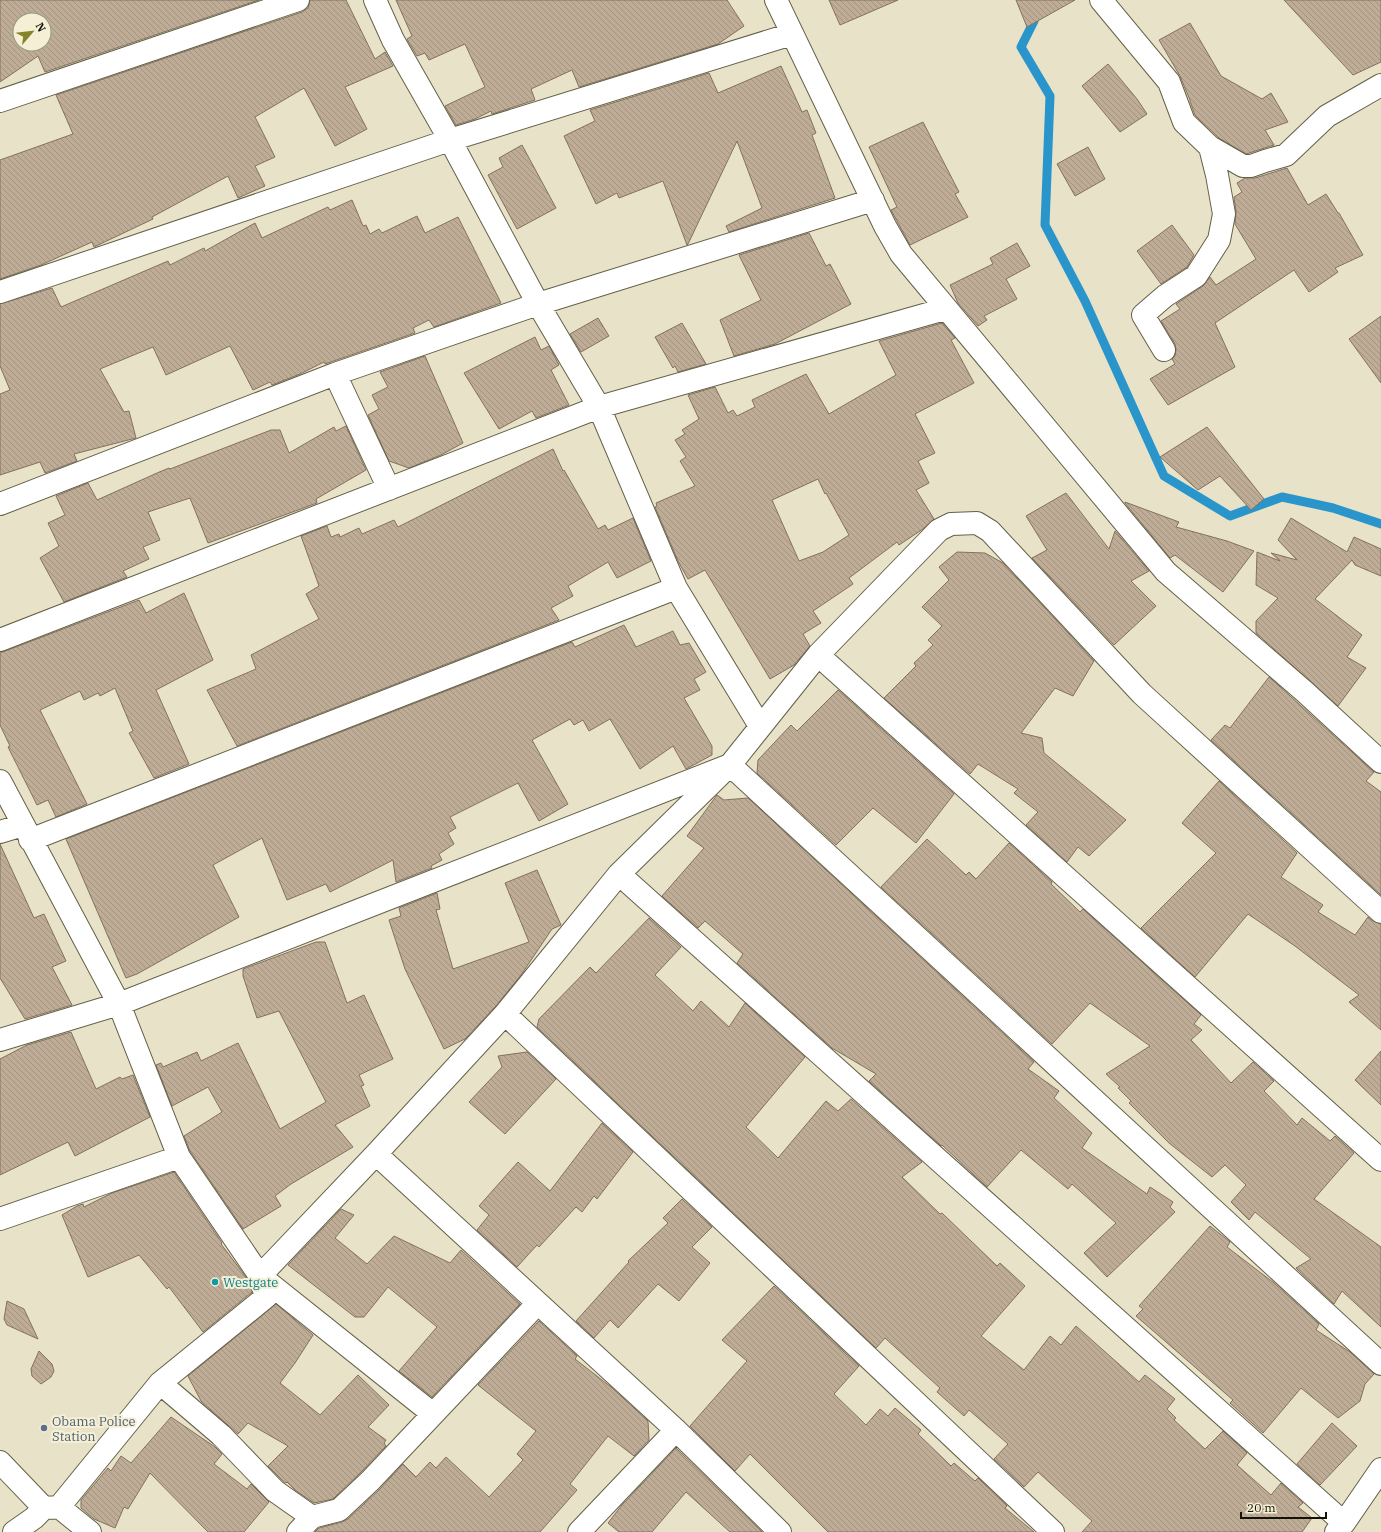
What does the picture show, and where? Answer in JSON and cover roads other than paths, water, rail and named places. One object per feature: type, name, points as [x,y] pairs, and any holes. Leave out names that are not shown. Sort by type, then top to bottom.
[{"type":"street","points":[[0,101],[298,0]]},
{"type":"street","points":[[375,0],[393,40],[450,140],[538,304],[599,407],[676,588],[760,726]]},
{"type":"street","points":[[776,0],[873,200],[901,254],[945,309],[1166,572],[1306,692],[1381,762]]},
{"type":"street","points":[[1101,0],[1170,82],[1184,122],[1210,147],[1243,166],[1251,166],[1286,155],[1330,114],[1381,85]]},
{"type":"street","points":[[0,292],[450,140],[792,34]]},
{"type":"street","points":[[1164,350],[1143,315],[1165,296],[1196,276],[1219,240],[1224,214],[1217,174],[1210,147]]},
{"type":"street","points":[[0,504],[334,374],[538,304],[873,200]]},
{"type":"street","points":[[0,640],[389,490],[599,407],[945,309]]},
{"type":"street","points":[[334,374],[389,490]]},
{"type":"street","points":[[260,1276],[376,1154],[505,1014],[620,874],[730,765],[818,655],[939,530],[951,524],[977,523],[990,531],[1142,694],[1381,912]]},
{"type":"street","points":[[0,832],[26,832],[676,588]]},
{"type":"street","points":[[818,655],[1381,1160]]},
{"type":"street","points":[[0,1040],[119,1004],[730,765]]},
{"type":"street","points":[[730,765],[1381,1364]]},
{"type":"street","points":[[0,781],[119,1004],[179,1157],[260,1276],[433,1414]]},
{"type":"street","points":[[620,874],[1340,1528],[1381,1469]]},
{"type":"street","points":[[505,1014],[1053,1532]]},
{"type":"street","points":[[376,1154],[676,1430],[780,1532]]},
{"type":"street","points":[[0,1219],[179,1157]]},
{"type":"street","points":[[14,1532],[52,1508],[160,1383],[266,1297],[260,1276]]},
{"type":"street","points":[[160,1383],[221,1435],[275,1491],[305,1525],[339,1510],[370,1481],[538,1303]]},
{"type":"street","points":[[579,1532],[676,1430]]},
{"type":"street","points":[[0,1462],[52,1508],[90,1532]]},
{"type":"waterway","points":[[1024,0],[1034,21],[1021,47],[1050,96],[1045,225],[1085,301],[1164,476],[1230,516],[1282,497],[1333,508],[1381,524]]},
{"type":"place","name":"Westgate","points":[[215,1282]]},
{"type":"place","name":"Obama Police Station","points":[[44,1428]]}]
